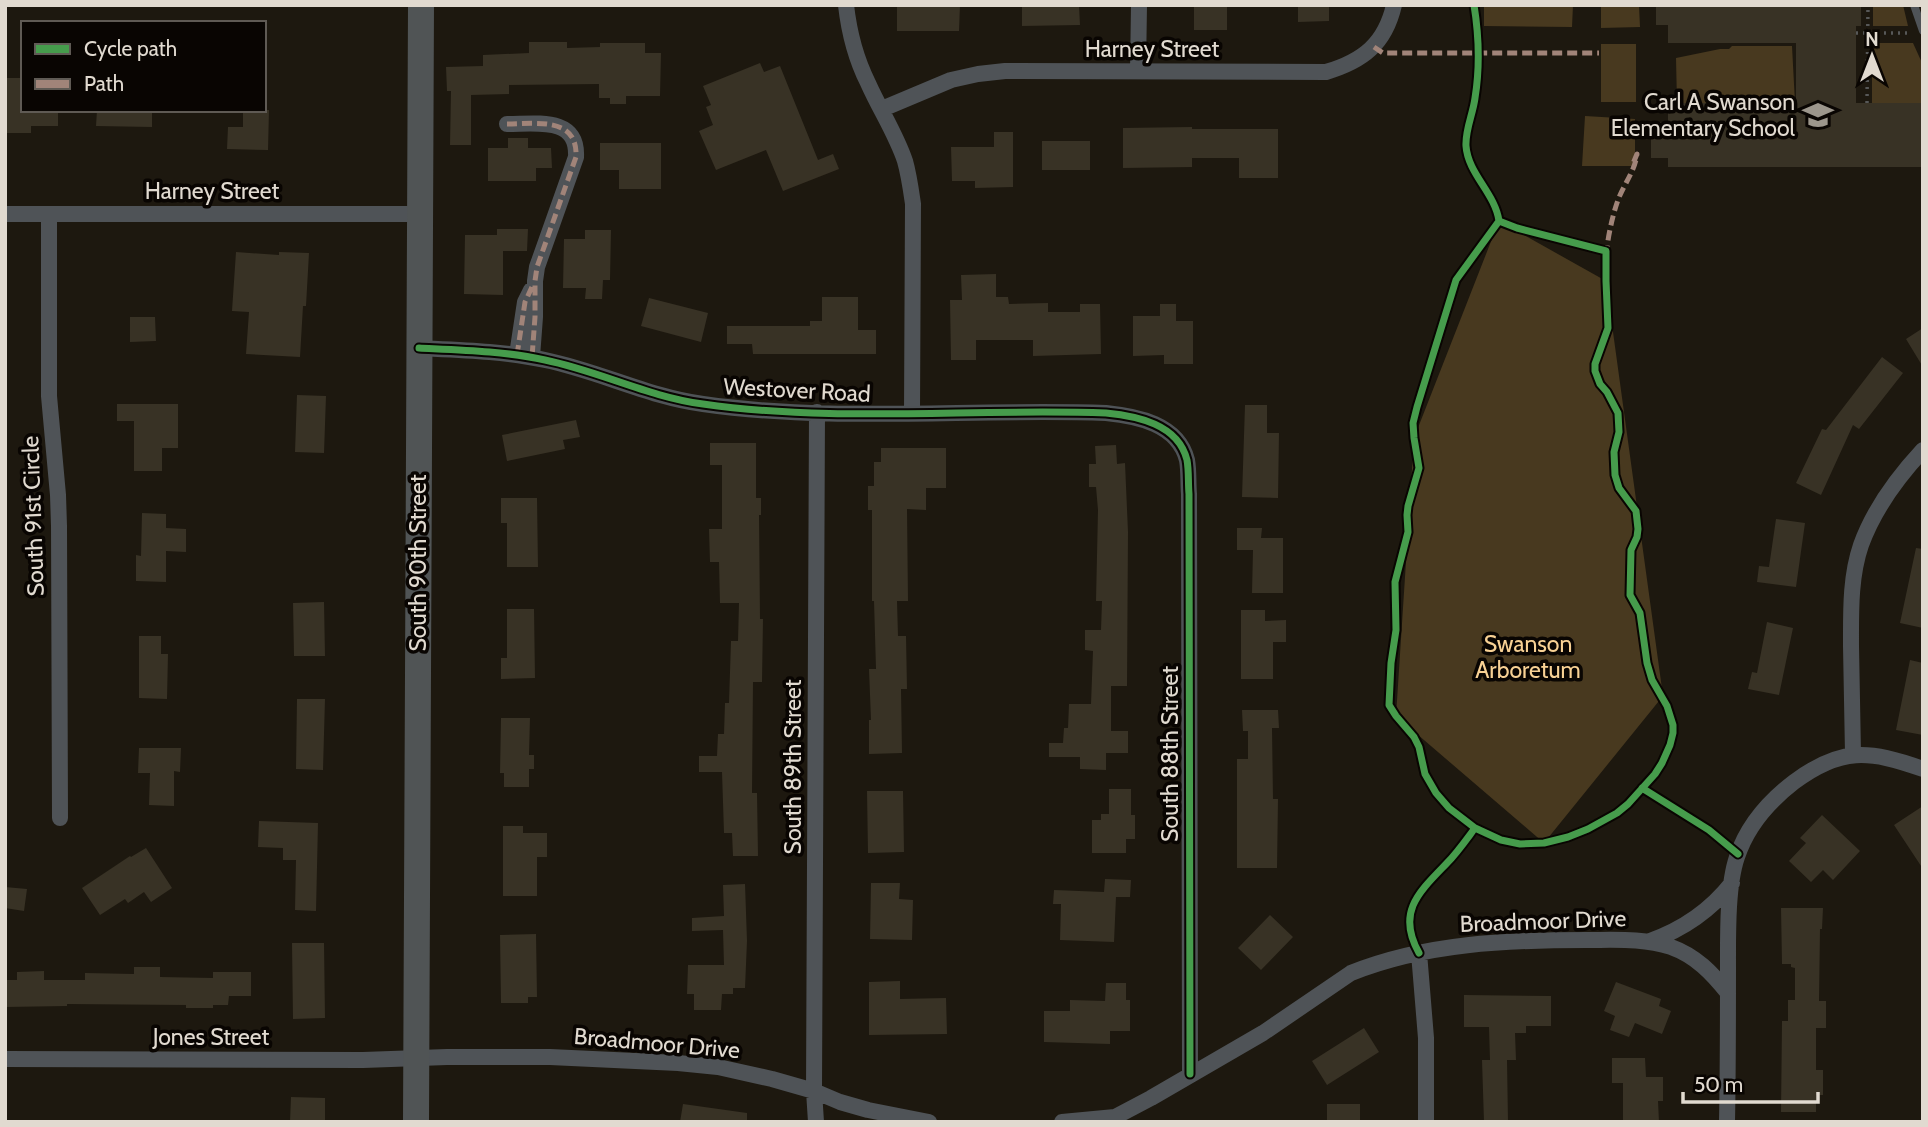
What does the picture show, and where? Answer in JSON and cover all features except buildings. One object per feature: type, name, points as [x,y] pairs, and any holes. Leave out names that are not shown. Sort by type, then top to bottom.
[{"type":"main road","name":"South 90th Street","points":[[416,1122],[421,5]]},
{"type":"street","points":[[846,5],[854,45],[867,83],[882,109],[905,162],[913,204],[912,413]]},
{"type":"street","points":[[1138,71],[1139,5]]},
{"type":"street","name":"Harney Street","points":[[882,109],[951,80],[1005,71],[1326,72],[1345,67],[1374,47],[1387,29],[1394,5]]},
{"type":"street","points":[[507,124],[557,125],[566,130],[575,141],[576,157],[537,268],[535,317],[524,356]]},
{"type":"street","name":"Harney Street","points":[[5,214],[420,214]]},
{"type":"street","name":"South 91st Circle","points":[[49,214],[50,396],[59,516],[60,818]]},
{"type":"street","name":"Westover Road","points":[[419,348],[524,356],[582,369],[701,404],[817,412],[1106,413],[1146,419],[1174,438]]},
{"type":"street","name":"South 89th Street","points":[[816,1122],[817,412]]},
{"type":"street","name":"South 88th Street","points":[[1174,438],[1185,454],[1189,494],[1190,1074]]},
{"type":"street","points":[[1853,754],[1851,621],[1855,566],[1866,533],[1881,503],[1923,450]]},
{"type":"street","points":[[1727,1122],[1728,943],[1732,872],[1748,832],[1778,794],[1803,775],[1834,758],[1853,754],[1892,758],[1923,769]]},
{"type":"street","name":"Broadmoor Drive","points":[[1062,1122],[1115,1119],[1263,1033],[1351,973],[1367,967],[1464,944],[1505,941],[1650,941],[1670,934],[1695,919],[1732,883]]},
{"type":"street","name":"Broadmoor Drive","points":[[1650,941],[1690,956],[1709,971],[1728,993]]},
{"type":"street","points":[[1419,953],[1426,1038],[1426,1122]]},
{"type":"street","name":"Broadmoor Drive","points":[[417,1058],[550,1057],[678,1063],[772,1079],[868,1110],[929,1122]]},
{"type":"street","name":"Jones Street","points":[[5,1059],[417,1058]]},
{"type":"lane","points":[[1914,5],[1919,32]]},
{"type":"path","points":[[1867,103],[1868,5]]},
{"type":"path","points":[[1856,33],[1919,32]]},
{"type":"green space","points":[[1484,5],[1573,5],[1572,27],[1484,26]]},
{"type":"green space","points":[[1601,5],[1639,5],[1640,27],[1601,28]]},
{"type":"green space","points":[[1873,5],[1903,5],[1908,26],[1873,26]]},
{"type":"green space","points":[[1872,43],[1913,43],[1923,65],[1923,103],[1872,103]]},
{"type":"green space","points":[[1601,44],[1636,44],[1636,102],[1601,102]]},
{"type":"green space","points":[[1732,46],[1792,46],[1795,103],[1677,103],[1676,58],[1729,49]]},
{"type":"green space","points":[[1585,116],[1635,119],[1635,162],[1632,166],[1582,166]]},
{"type":"green space","name":"Swanson Arboretum","points":[[1499,221],[1606,281],[1663,696],[1544,843],[1396,716],[1414,438]]},
{"type":"marked path","points":[[1374,47],[1383,53],[1599,53]]},
{"type":"marked path","points":[[507,124],[553,125],[570,135],[575,144],[576,157],[537,267],[532,357]]},
{"type":"marked path","points":[[1606,255],[1616,207],[1637,154],[1632,166]]},
{"type":"marked path","points":[[517,355],[525,302],[532,287]]},
{"type":"cycle path","points":[[1474,5],[1478,75],[1466,146],[1471,166],[1492,201],[1499,221],[1456,280],[1413,423],[1419,468],[1408,506],[1408,532],[1395,582],[1396,630],[1389,705],[1414,737],[1425,774],[1449,808],[1475,828],[1501,840],[1520,844],[1544,843],[1588,829],[1628,804],[1662,763],[1670,745],[1673,725],[1667,706],[1652,680],[1640,613],[1630,595],[1631,550],[1638,529],[1636,511],[1619,488],[1615,475],[1614,452],[1619,432],[1618,413],[1595,371],[1608,328],[1606,251],[1499,221]]},
{"type":"cycle path","points":[[419,348],[530,357],[683,401],[753,410],[854,414],[1106,413],[1155,424],[1175,438],[1187,460],[1189,494],[1190,1074]]},
{"type":"cycle path","points":[[1642,788],[1709,830],[1738,854]]},
{"type":"cycle path","points":[[1419,953],[1412,939],[1410,926],[1414,903],[1475,828]]},
{"type":"place","name":"Carl A Swanson Elementary School","points":[[1818,115]]}]
